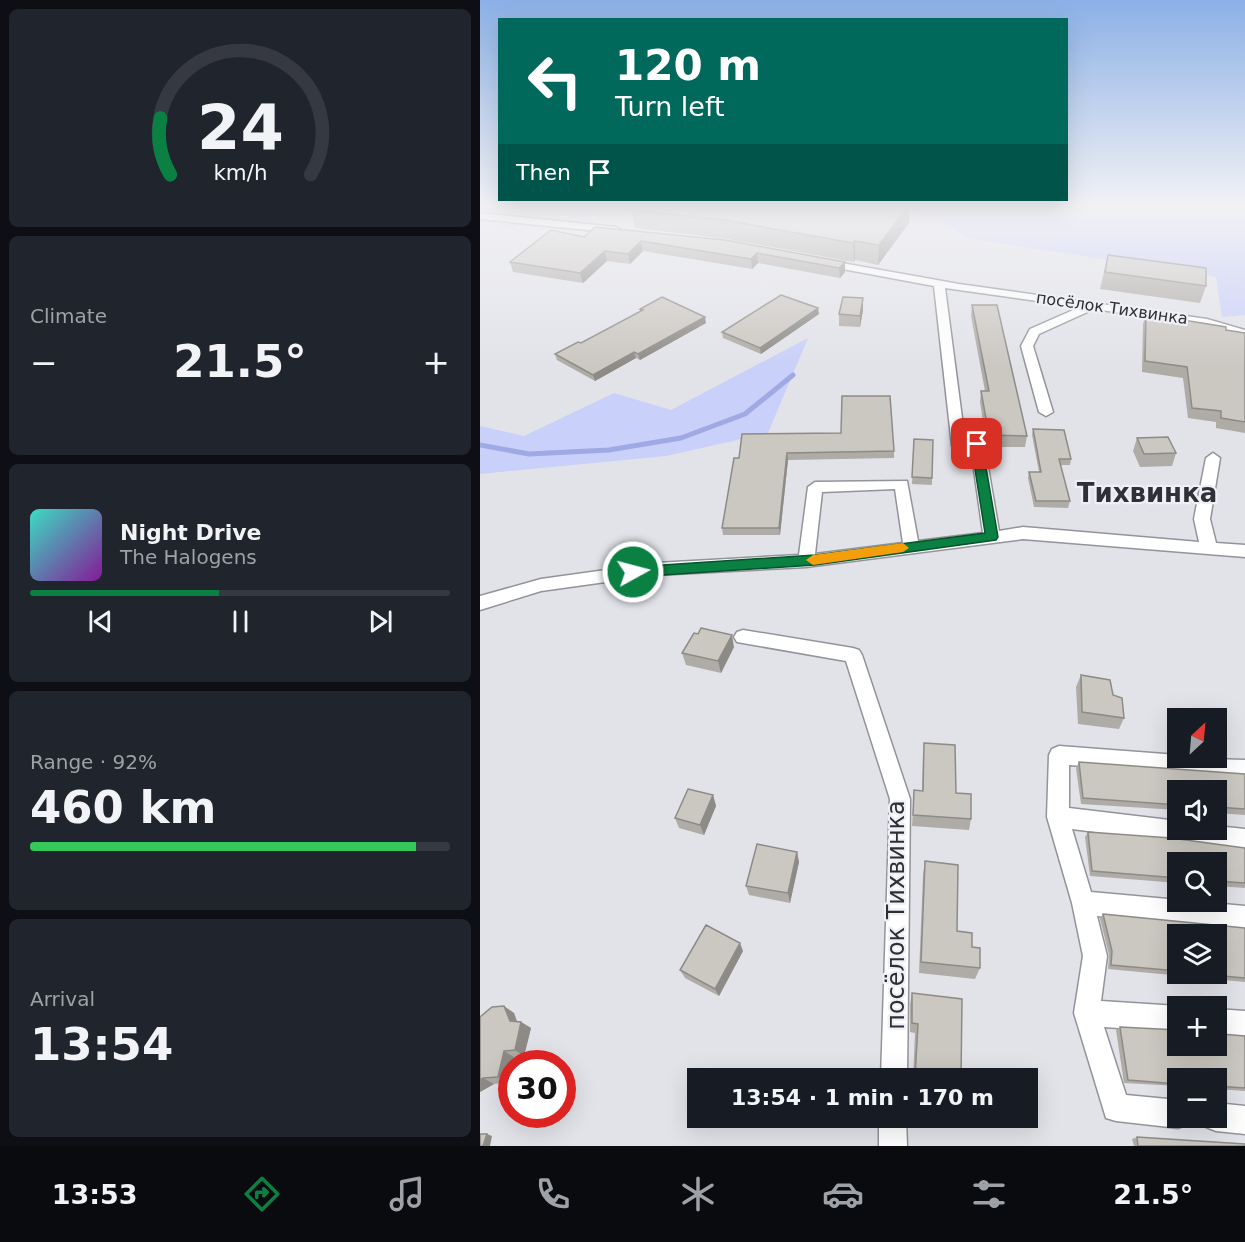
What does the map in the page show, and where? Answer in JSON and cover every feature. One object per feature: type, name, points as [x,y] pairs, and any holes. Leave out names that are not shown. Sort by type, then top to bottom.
[{"type":"street","name":"посёлок Тихвинка","points":[[813,261],[939,283],[1207,322],[1245,334]]},
{"type":"street","points":[[939,283],[959,446],[977,444],[992,537]]},
{"type":"street","points":[[1046,412],[1027,346],[1034,332],[1093,306]]},
{"type":"street","points":[[1209,549],[1203,519],[1213,458]]},
{"type":"street","points":[[806,561],[814,487],[902,484],[911,546]]},
{"type":"street","points":[[480,603],[541,585],[656,568],[806,561],[1023,533],[1245,551]]},
{"type":"street","name":"посёлок Тихвинка","points":[[743,637],[853,655],[900,799],[894,1068]]},
{"type":"street","points":[[1167,1113],[1116,1108],[1087,1013],[1095,956],[1083,903],[1066,851],[1058,817],[1059,755],[1245,769]]},
{"type":"street","points":[[1058,817],[1245,840]]},
{"type":"street","points":[[1083,903],[1245,918]]},
{"type":"street","points":[[1087,1013],[1167,1018]]},
{"type":"street","points":[[1227,1023],[1245,1024]]},
{"type":"street","points":[[1227,1119],[1245,1120]]},
{"type":"street","points":[[893,1128],[893,1146]]},
{"type":"shaded area","points":[[1104,259],[1245,259],[1245,315],[1222,317],[1216,277]]},
{"type":"shaded area","points":[[808,338],[768,433],[666,456],[480,474],[480,426],[524,436],[614,393],[671,410]]},
{"type":"building","points":[[513,259],[595,259],[580,273],[510,262]]},
{"type":"building","points":[[792,259],[831,259],[845,262],[839,268]]},
{"type":"building","points":[[1107,259],[1142,259],[1206,268],[1206,286],[1105,272]]},
{"type":"building","points":[[781,295],[818,308],[760,348],[722,332]]},
{"type":"building","points":[[662,297],[705,317],[638,354],[634,352],[593,375],[555,354],[643,310],[640,309]]},
{"type":"building","points":[[843,297],[863,298],[860,316],[839,314]]},
{"type":"building","points":[[972,305],[997,305],[1027,436],[989,435],[981,391],[989,391]]},
{"type":"building","points":[[1146,314],[1226,327],[1226,330],[1245,333],[1245,422],[1221,418],[1221,411],[1192,408],[1187,367],[1145,361]]},
{"type":"building","points":[[842,396],[890,396],[894,451],[787,453],[779,528],[722,528],[734,458],[739,458],[742,434],[841,433]]},
{"type":"building","points":[[1033,429],[1064,430],[1071,459],[1059,459],[1070,501],[1036,501],[1029,472],[1041,472]]},
{"type":"building","points":[[1168,437],[1176,453],[1144,454],[1137,438]]},
{"type":"building","points":[[914,439],[933,440],[932,478],[912,477]]},
{"type":"building","points":[[701,628],[732,635],[718,661],[682,653],[694,633],[698,634]]},
{"type":"building","points":[[1081,675],[1110,680],[1113,695],[1122,698],[1124,718],[1082,712]]},
{"type":"building","points":[[924,743],[955,745],[956,793],[971,794],[971,819],[913,815],[914,790],[923,791]]},
{"type":"building","points":[[1079,762],[1245,774],[1245,809],[1227,808],[1227,780],[1167,780],[1167,804],[1083,798]]},
{"type":"building","points":[[688,789],[713,795],[700,825],[675,818]]},
{"type":"building","points":[[1088,832],[1167,838],[1167,840],[1186,840],[1245,848],[1245,883],[1227,882],[1227,852],[1167,852],[1167,877],[1092,871]]},
{"type":"building","points":[[757,844],[797,852],[788,893],[746,886]]},
{"type":"building","points":[[925,861],[958,865],[957,931],[972,933],[972,947],[980,948],[980,968],[921,962]]},
{"type":"building","points":[[1103,914],[1204,924],[1167,924],[1167,970],[1111,965],[1112,951]]},
{"type":"building","points":[[706,925],[740,943],[715,989],[680,970]]},
{"type":"building","points":[[1227,926],[1245,928],[1245,978],[1227,976]]},
{"type":"building","points":[[912,993],[962,999],[961,1068],[916,1068],[918,1024],[912,1023]]},
{"type":"building","points":[[504,1006],[510,1021],[521,1022],[515,1050],[498,1050],[498,1077],[480,1080],[480,1017],[492,1007]]},
{"type":"building","points":[[1120,1027],[1167,1029],[1167,1056],[1227,1056],[1227,1034],[1245,1036],[1245,1088],[1227,1087],[1227,1068],[1167,1068],[1167,1083],[1128,1080]]},
{"type":"building","points":[[480,1134],[487,1134],[483,1146],[480,1146]]},
{"type":"building","points":[[1137,1137],[1245,1144],[1245,1146],[1138,1146]]},
{"type":"waterway","points":[[480,445],[529,454],[609,450],[681,438],[745,414],[793,375]]},
{"type":"slow traffic","points":[[813,560],[903,548]]},
{"type":"district","name":"Тихвинка","points":[[1147,493]]},
{"type":"route","points":[[633,572],[656,568],[815,560],[992,537],[977,444]]}]
